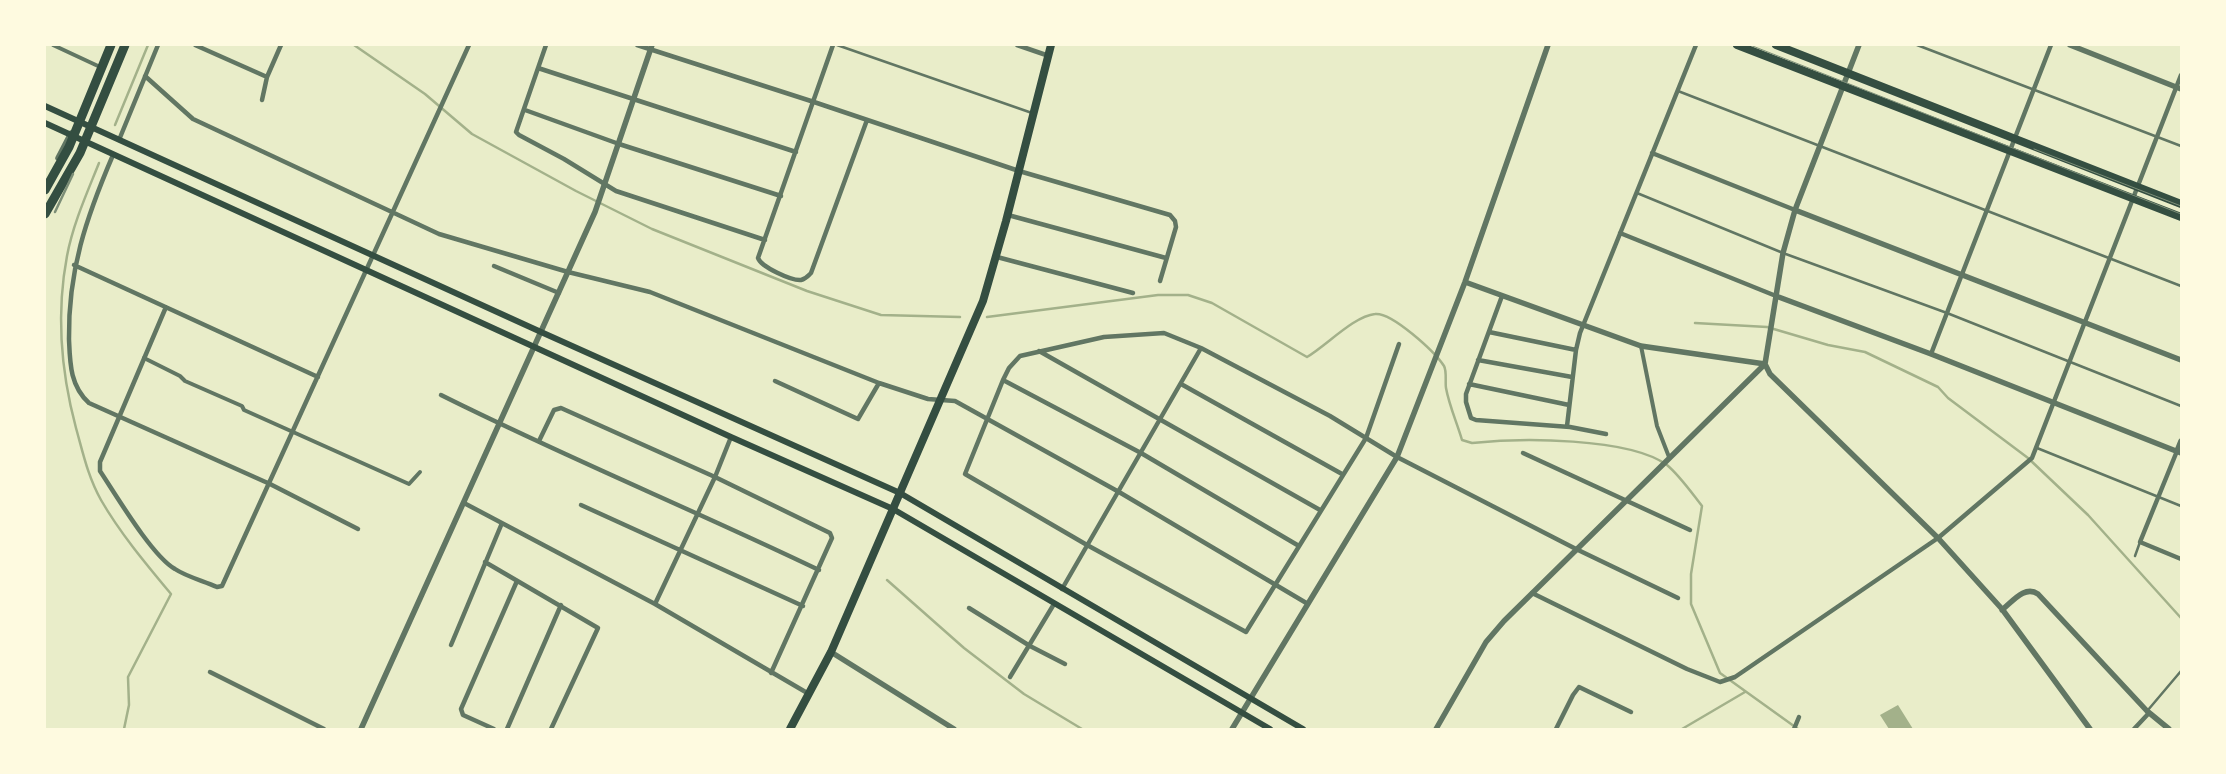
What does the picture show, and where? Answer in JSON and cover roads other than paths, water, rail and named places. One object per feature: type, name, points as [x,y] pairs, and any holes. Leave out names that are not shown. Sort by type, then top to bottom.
[{"type":"highway","points":[[45,190],[69,147],[111,45]]},
{"type":"highway","points":[[45,214],[80,153],[125,45]]},
{"type":"main road","points":[[790,729],[831,652],[983,301],[997,257],[1051,45]]},
{"type":"main road","points":[[1737,45],[1843,85],[2009,152],[2181,217]]},
{"type":"main road","points":[[1776,45],[2013,140],[2181,204]]},
{"type":"main road","points":[[45,106],[372,256],[900,493],[1303,729]]},
{"type":"main road","points":[[45,123],[731,437],[893,509],[1270,729]]},
{"type":"street","points":[[52,45],[98,66]]},
{"type":"street","points":[[45,185],[70,135],[107,45]]},
{"type":"street","points":[[119,140],[158,45]]},
{"type":"street","points":[[195,45],[267,77]]},
{"type":"street","points":[[262,100],[267,77],[282,45]]},
{"type":"street","points":[[166,306],[100,462],[100,471],[167,563],[175,569],[217,587],[222,586],[270,484],[469,45]]},
{"type":"street","points":[[546,45],[516,132],[519,135],[564,159],[616,191],[765,240]]},
{"type":"street","points":[[636,45],[651,48],[1019,171],[1170,215],[1175,221],[1176,227],[1160,281]]},
{"type":"street","points":[[835,45],[758,258],[764,266],[798,280],[805,279],[811,273],[866,120]]},
{"type":"street","points":[[1017,45],[1049,56]]},
{"type":"street","points":[[1232,729],[1397,457],[1465,282],[1548,45]]},
{"type":"street","points":[[1567,426],[1576,350],[1584,325],[1696,45]]},
{"type":"street","points":[[1859,45],[1795,210],[1783,253],[1765,364],[1770,374],[1938,538],[2002,610],[2090,729]]},
{"type":"street","points":[[1931,354],[2051,45]]},
{"type":"street","points":[[2070,45],[2179,88]]},
{"type":"street","points":[[362,729],[559,294],[594,212],[605,185],[651,48]]},
{"type":"street","points":[[538,68],[796,152]]},
{"type":"street","points":[[1532,593],[1687,669],[1720,682],[1735,677],[1938,538],[2032,458],[2157,137],[2179,88],[2181,75]]},
{"type":"street","points":[[145,76],[188,115],[246,140],[439,234],[568,272],[650,292],[879,383],[928,399],[955,401],[1119,492],[1308,604]]},
{"type":"street","points":[[525,110],[618,144],[780,196]]},
{"type":"street","points":[[1652,153],[1961,276],[2181,360]]},
{"type":"street","points":[[113,155],[90,209],[74,265],[69,307],[72,373],[79,394],[89,403],[270,484],[358,529]]},
{"type":"street","points":[[1008,215],[1166,258]]},
{"type":"street","points":[[1620,233],[1776,296],[1931,354],[2179,452]]},
{"type":"street","points":[[997,257],[1133,293]]},
{"type":"street","points":[[74,265],[318,376]]},
{"type":"street","points":[[494,266],[559,294]]},
{"type":"street","points":[[1465,282],[1640,346],[1765,364]]},
{"type":"street","points":[[1502,296],[1469,384],[1466,402],[1470,418],[1476,420],[1567,426],[1606,434]]},
{"type":"street","points":[[1399,344],[1366,438],[1246,632],[1087,545],[965,474],[1003,380],[1009,368],[1020,356],[1104,337],[1156,332],[1164,333],[1201,348],[1330,416],[1366,438],[1397,457],[1576,549],[1678,598]]},
{"type":"street","points":[[1489,332],[1576,350]]},
{"type":"street","points":[[1640,346],[1657,426],[1668,458]]},
{"type":"street","points":[[1062,589],[1201,348]]},
{"type":"street","points":[[1039,351],[1320,510]]},
{"type":"street","points":[[144,358],[180,376],[185,381],[242,406],[244,410],[409,484],[420,472]]},
{"type":"street","points":[[1478,360],[1572,377]]},
{"type":"street","points":[[1436,729],[1486,642],[1576,549],[1765,364]]},
{"type":"street","points":[[1003,380],[1141,453],[1299,546]]},
{"type":"street","points":[[775,381],[858,419],[879,383]]},
{"type":"street","points":[[1181,384],[1342,474]]},
{"type":"street","points":[[1469,384],[1569,405]]},
{"type":"street","points":[[441,396],[500,425],[698,513],[819,570]]},
{"type":"street","points":[[539,442],[554,410],[558,408],[715,477],[833,535],[803,606],[771,673]]},
{"type":"street","points":[[654,604],[715,477],[731,437]]},
{"type":"street","points":[[2181,441],[2179,452],[2140,542],[2181,559]]},
{"type":"street","points":[[1523,453],[1690,530]]},
{"type":"street","points":[[464,504],[654,604],[809,694]]},
{"type":"street","points":[[581,505],[803,606]]},
{"type":"street","points":[[451,645],[502,523]]},
{"type":"street","points":[[485,562],[598,628],[551,729]]},
{"type":"street","points":[[494,729],[461,712],[518,581]]},
{"type":"street","points":[[2002,610],[2026,590],[2032,590],[2038,594],[2148,712],[2169,729]]},
{"type":"street","points":[[1010,677],[1054,604]]},
{"type":"street","points":[[507,729],[561,605]]},
{"type":"street","points":[[969,608],[1030,646],[1065,664]]},
{"type":"street","points":[[831,652],[954,729]]},
{"type":"street","points":[[210,672],[324,729]]},
{"type":"street","points":[[1556,729],[1572,695],[1579,686],[1631,712]]},
{"type":"street","points":[[2134,729],[2148,712]]},
{"type":"street","points":[[1794,729],[1798,719]]},
{"type":"lane","points":[[835,45],[1034,114]]},
{"type":"lane","points":[[1917,45],[2181,146]]},
{"type":"lane","points":[[1678,91],[2181,286]]},
{"type":"lane","points":[[1636,192],[1783,253],[1947,313],[2070,364],[2181,406]]},
{"type":"lane","points":[[2037,448],[2181,506]]},
{"type":"lane","points":[[2135,556],[2140,542]]},
{"type":"lane","points":[[2148,712],[2181,671]]},
{"type":"waterway","points":[[115,125],[148,45]]},
{"type":"waterway","points":[[354,45],[425,94],[472,134],[576,191],[652,229],[807,291],[881,315],[960,317]]},
{"type":"waterway","points":[[99,163],[73,232],[67,256],[61,321],[67,386],[84,456],[96,491],[125,536],[171,594],[128,677],[129,705],[124,729]]},
{"type":"waterway","points":[[987,317],[1158,295],[1188,295],[1212,303],[1307,357],[1358,320],[1375,314],[1392,319],[1423,343],[1444,366],[1447,394],[1462,440],[1472,443],[1545,440],[1601,444],[1649,456],[1672,469],[1702,506],[1691,574],[1691,604],[1720,673],[1798,729]]},
{"type":"waterway","points":[[1695,323],[1767,327],[1828,345],[1865,352],[1938,387],[1948,398],[2028,458],[2088,515],[2181,618]]},
{"type":"waterway","points":[[887,580],[964,648],[1024,694],[1082,729]]},
{"type":"waterway","points":[[1682,729],[1745,692]]},
{"type":"tram line","points":[[1750,45],[2181,214]]},
{"type":"tram line","points":[[2034,149],[2181,206]]},
{"type":"railway","points":[[55,212],[73,174]]}]
